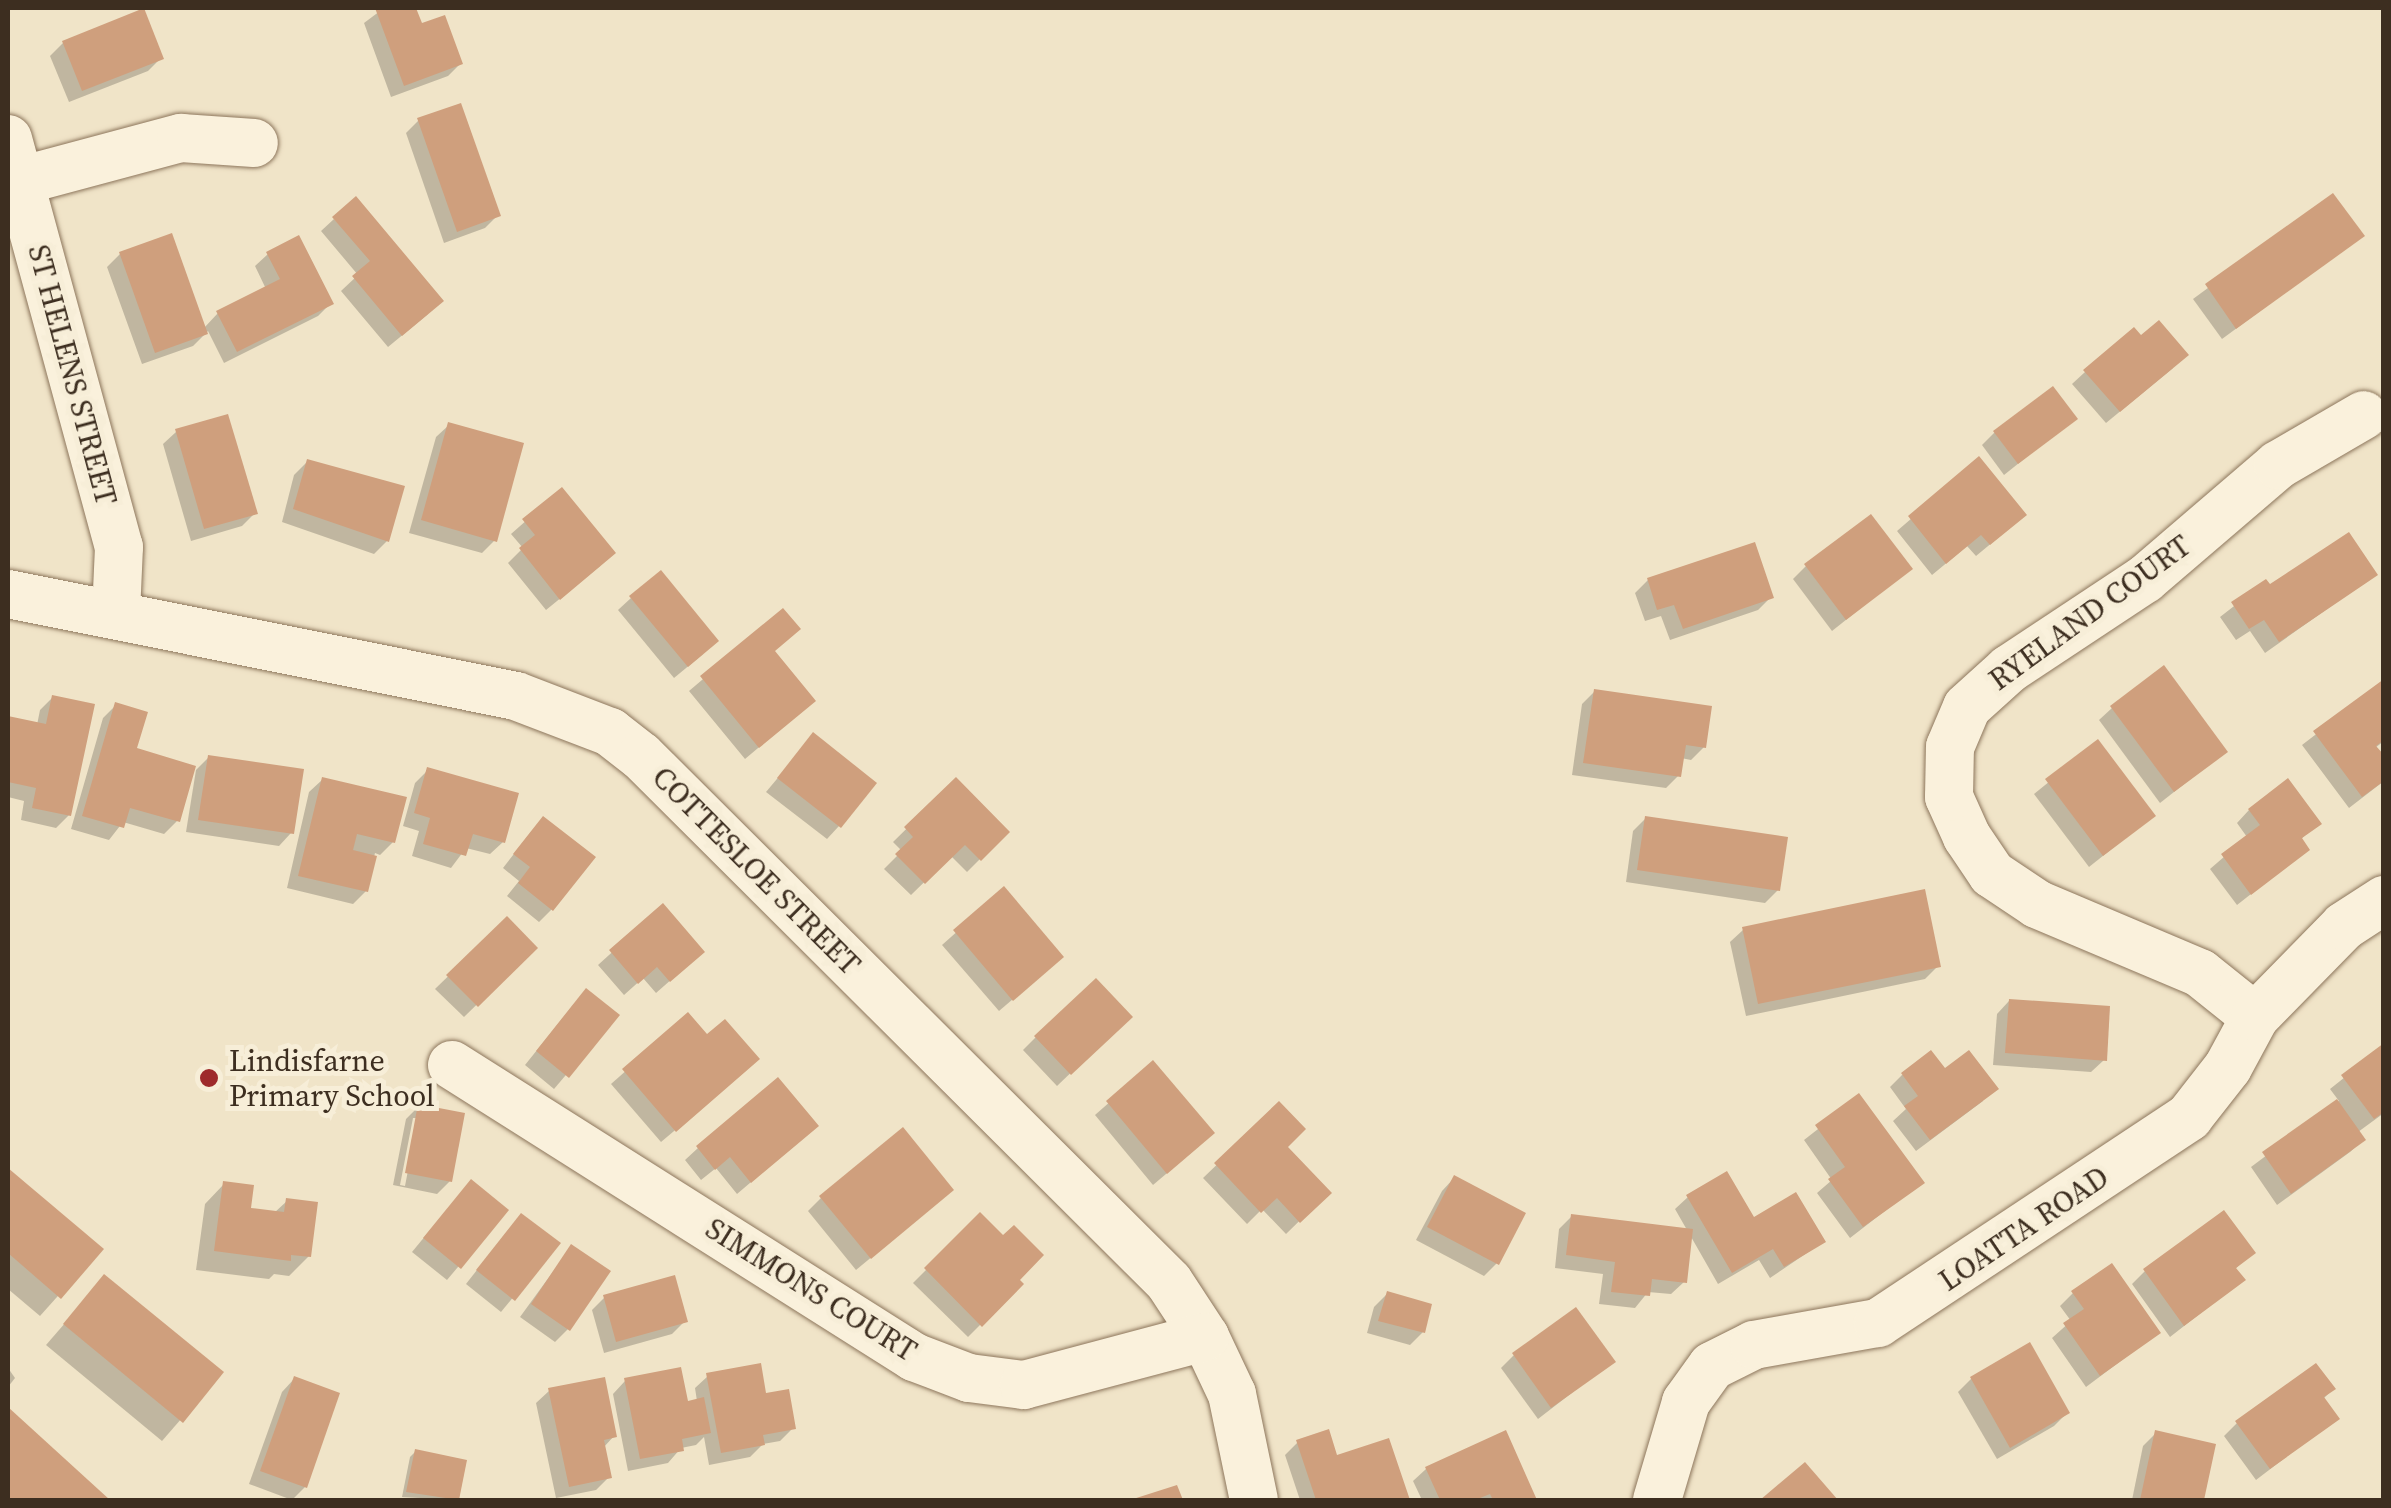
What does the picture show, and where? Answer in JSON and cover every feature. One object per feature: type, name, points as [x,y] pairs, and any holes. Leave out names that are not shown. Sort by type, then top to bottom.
[{"type":"street","points":[[14,160],[182,138],[254,142]]},
{"type":"street","name":"ST HELENS STREET","points":[[14,160],[118,546],[116,614]]},
{"type":"street","name":"RYELAND COURT","points":[[2255,1017],[2200,974],[2038,904],[1992,874],[1966,836],[1948,797],[1950,747],[1967,707],[2010,669],[2145,579],[2278,466],[2364,415]]},
{"type":"street","name":"COTTESLOE STREET","points":[[8,594],[516,696],[610,732],[641,756],[1169,1282],[1205,1337],[1232,1394],[1254,1500]]},
{"type":"street","name":"LOATTA ROAD","points":[[1657,1500],[1686,1402],[1712,1366],[1754,1346],[1878,1323],[1929,1293],[2189,1118],[2228,1067],[2255,1017],[2344,926],[2384,900]]},
{"type":"street","name":"SIMMONS COURT","points":[[452,1065],[898,1348],[969,1378],[1024,1385],[1205,1337]]},
{"type":"building","points":[[144,8],[164,59],[82,91],[62,41]]},
{"type":"building","points":[[375,8],[416,8],[422,23],[445,15],[463,64],[404,86]]},
{"type":"building","points":[[461,103],[501,216],[457,232],[417,118]]},
{"type":"building","points":[[2333,193],[2365,236],[2236,329],[2205,284]]},
{"type":"building","points":[[356,196],[444,301],[402,336],[352,276],[370,261],[332,217]]},
{"type":"building","points":[[172,233],[208,334],[155,353],[119,252]]},
{"type":"building","points":[[299,235],[334,304],[237,352],[216,311],[280,279],[266,252]]},
{"type":"building","points":[[2159,320],[2189,355],[2120,412],[2083,370],[2134,327],[2141,335]]},
{"type":"building","points":[[2053,386],[2078,419],[2018,464],[1993,431]]},
{"type":"building","points":[[228,414],[258,514],[204,529],[175,429]]},
{"type":"building","points":[[448,422],[524,443],[497,542],[421,520]]},
{"type":"building","points":[[1979,456],[2027,515],[1990,545],[1981,535],[1946,564],[1908,516]]},
{"type":"building","points":[[307,459],[405,486],[389,542],[293,509]]},
{"type":"building","points":[[562,487],[616,553],[560,600],[519,548],[535,535],[522,519]]},
{"type":"building","points":[[1871,514],[1913,569],[1846,620],[1804,564]]},
{"type":"building","points":[[2349,532],[2378,575],[2279,642],[2264,620],[2249,629],[2231,602],[2266,579],[2270,584]]},
{"type":"building","points":[[1755,542],[1774,598],[1683,629],[1674,605],[1657,610],[1647,578]]},
{"type":"building","points":[[661,570],[719,641],[688,667],[629,596]]},
{"type":"building","points":[[783,608],[801,629],[775,651],[816,701],[759,748],[700,676]]},
{"type":"building","points":[[2164,665],[2228,752],[2174,792],[2110,706]]},
{"type":"building","points":[[2384,679],[2384,740],[2376,746],[2384,755],[2384,781],[2362,797],[2313,731]]},
{"type":"building","points":[[1594,689],[1712,706],[1706,748],[1686,745],[1681,777],[1583,763]]},
{"type":"building","points":[[52,695],[95,704],[71,816],[32,808],[36,788],[8,782],[8,716],[46,724]]},
{"type":"building","points":[[115,702],[148,712],[137,748],[196,766],[180,822],[130,808],[124,828],[82,816]]},
{"type":"building","points":[[813,732],[877,783],[841,828],[777,778]]},
{"type":"building","points":[[2098,739],[2156,816],[2103,856],[2045,779]]},
{"type":"building","points":[[208,755],[304,769],[294,834],[198,820]]},
{"type":"building","points":[[427,767],[519,793],[505,843],[473,834],[466,856],[423,844],[430,818],[414,813]]},
{"type":"building","points":[[322,777],[407,797],[395,843],[357,834],[353,850],[377,856],[368,892],[298,876]]},
{"type":"building","points":[[956,777],[1010,832],[981,861],[965,845],[925,884],[895,854],[913,837],[904,827]]},
{"type":"building","points":[[2288,778],[2322,824],[2302,838],[2310,850],[2251,895],[2221,854],[2260,825],[2248,809]]},
{"type":"building","points":[[543,816],[596,857],[553,911],[518,883],[530,867],[513,854]]},
{"type":"building","points":[[1645,816],[1788,837],[1780,891],[1637,870]]},
{"type":"building","points":[[1004,886],[1064,957],[1013,1001],[953,930]]},
{"type":"building","points":[[1925,889],[1941,967],[1758,1004],[1742,927]]},
{"type":"building","points":[[663,903],[705,952],[670,982],[657,967],[638,984],[609,950]]},
{"type":"building","points":[[507,916],[538,948],[478,1007],[446,975]]},
{"type":"building","points":[[1096,978],[1133,1017],[1071,1075],[1034,1036]]},
{"type":"building","points":[[586,988],[620,1015],[569,1078],[536,1051]]},
{"type":"building","points":[[2009,999],[2110,1006],[2107,1061],[2005,1053]]},
{"type":"building","points":[[688,1012],[707,1034],[725,1019],[760,1059],[676,1132],[622,1069]]},
{"type":"building","points":[[2384,1043],[2384,1112],[2374,1119],[2341,1075]]},
{"type":"building","points":[[1931,1050],[1945,1068],[1969,1050],[1999,1089],[1930,1140],[1904,1106],[1918,1096],[1901,1073]]},
{"type":"building","points":[[1153,1060],[1215,1133],[1167,1174],[1106,1101]]},
{"type":"building","points":[[778,1077],[819,1126],[751,1183],[730,1157],[715,1170],[696,1146]]},
{"type":"building","points":[[1859,1093],[1925,1183],[1863,1227],[1828,1179],[1845,1167],[1815,1125]]},
{"type":"building","points":[[2337,1099],[2366,1140],[2291,1194],[2262,1152]]},
{"type":"building","points":[[1279,1101],[1306,1129],[1288,1147],[1332,1193],[1300,1223],[1277,1198],[1261,1213],[1214,1163]]},
{"type":"building","points":[[418,1104],[465,1113],[452,1182],[405,1173]]},
{"type":"building","points":[[903,1127],[954,1190],[871,1259],[819,1196]]},
{"type":"building","points":[[8,1168],[104,1249],[61,1299],[8,1253]]},
{"type":"building","points":[[1727,1171],[1754,1217],[1796,1192],[1826,1242],[1784,1267],[1773,1249],[1732,1273],[1686,1195]]},
{"type":"building","points":[[1454,1175],[1526,1213],[1499,1265],[1427,1227]]},
{"type":"building","points":[[471,1179],[509,1210],[461,1269],[423,1238]]},
{"type":"building","points":[[223,1181],[254,1185],[251,1208],[284,1212],[286,1198],[318,1202],[311,1257],[291,1255],[291,1261],[214,1251]]},
{"type":"building","points":[[2224,1210],[2256,1253],[2236,1268],[2246,1280],[2184,1326],[2143,1269]]},
{"type":"building","points":[[980,1212],[1003,1235],[1014,1225],[1044,1255],[1020,1280],[1024,1284],[982,1327],[924,1268]]},
{"type":"building","points":[[521,1213],[561,1243],[515,1301],[476,1270]]},
{"type":"building","points":[[1571,1214],[1693,1229],[1687,1283],[1652,1279],[1650,1296],[1611,1292],[1615,1262],[1566,1255]]},
{"type":"building","points":[[571,1244],[611,1271],[570,1331],[531,1304]]},
{"type":"building","points":[[2112,1263],[2161,1333],[2100,1376],[2063,1323],[2084,1309],[2071,1291]]},
{"type":"building","points":[[104,1274],[224,1372],[183,1423],[63,1324]]},
{"type":"building","points":[[675,1275],[688,1322],[616,1342],[603,1295]]},
{"type":"building","points":[[1387,1291],[1432,1304],[1425,1333],[1378,1321]]},
{"type":"building","points":[[1576,1307],[1616,1362],[1551,1408],[1512,1353]]},
{"type":"building","points":[[2030,1342],[2070,1413],[2010,1448],[1970,1377]]},
{"type":"building","points":[[761,1363],[766,1393],[789,1389],[796,1429],[763,1435],[765,1445],[721,1453],[706,1373]]},
{"type":"building","points":[[2316,1363],[2336,1389],[2324,1397],[2340,1419],[2270,1469],[2235,1421]]},
{"type":"building","points":[[681,1367],[688,1401],[704,1397],[711,1433],[682,1439],[684,1451],[640,1459],[624,1378]]},
{"type":"building","points":[[294,1376],[340,1393],[307,1488],[260,1471]]},
{"type":"building","points":[[605,1377],[617,1437],[604,1440],[612,1478],[569,1487],[548,1388]]},
{"type":"building","points":[[8,1407],[110,1500],[8,1500]]},
{"type":"building","points":[[1329,1429],[1337,1455],[1389,1438],[1410,1500],[1316,1500],[1296,1440]]},
{"type":"building","points":[[1506,1430],[1537,1500],[1493,1500],[1490,1494],[1475,1500],[1440,1500],[1425,1467]]},
{"type":"building","points":[[2155,1430],[2216,1444],[2204,1500],[2140,1500]]},
{"type":"building","points":[[415,1449],[467,1460],[459,1500],[406,1492]]},
{"type":"building","points":[[1805,1462],[1838,1500],[1760,1500]]},
{"type":"building","points":[[1177,1485],[1183,1500],[1130,1500]]},
{"type":"place","name":"Lindisfarne Primary School","points":[[209,1078]]}]
